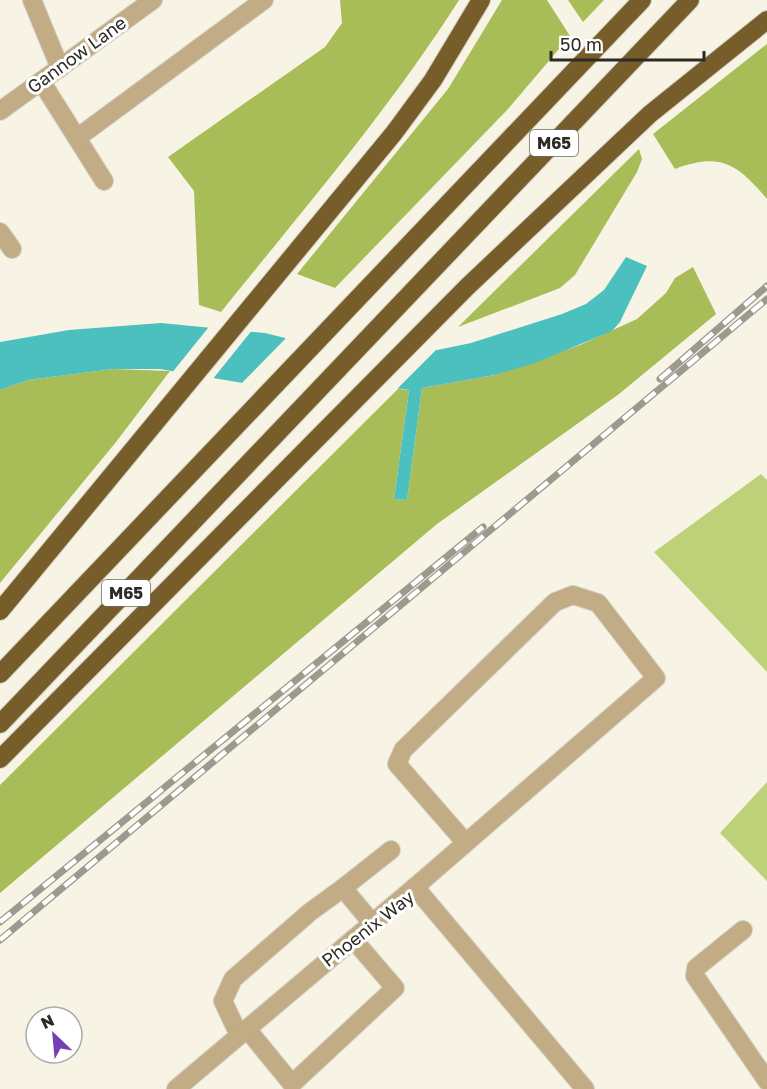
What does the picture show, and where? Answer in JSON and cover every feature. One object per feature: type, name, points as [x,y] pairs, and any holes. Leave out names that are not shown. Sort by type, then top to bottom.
[{"type":"highway","points":[[0,611],[394,133],[433,80],[481,0]]},
{"type":"highway","name":"M65","points":[[0,674],[642,0]]},
{"type":"highway","name":"M65","points":[[0,724],[690,0]]},
{"type":"highway","points":[[0,759],[467,287],[650,114],[767,21]]},
{"type":"street","points":[[32,0],[60,68]]},
{"type":"street","name":"Gannow Lane","points":[[0,108],[60,68],[153,0]]},
{"type":"street","points":[[77,138],[264,0]]},
{"type":"street","points":[[41,81],[104,181]]},
{"type":"street","points":[[0,232],[12,249]]},
{"type":"street","points":[[415,887],[656,678],[598,603],[573,595],[555,602],[403,750],[397,764],[465,842]]},
{"type":"street","points":[[353,939],[395,988],[292,1084],[243,1032],[223,1002],[233,979],[391,850]]},
{"type":"street","name":"Phoenix Way","points":[[189,1085],[243,1032],[415,887],[585,1089]]},
{"type":"street","points":[[343,888],[372,923]]},
{"type":"street","points":[[743,930],[696,968],[694,976],[767,1081]]},
{"type":"green space","points":[[340,0],[459,0],[375,120],[221,312],[199,305],[194,191],[168,157],[325,47],[342,23]]},
{"type":"green space","points":[[502,0],[547,0],[570,36],[508,109],[335,288],[297,274],[448,89]]},
{"type":"green space","points":[[568,0],[604,0],[583,22]]},
{"type":"green space","points":[[767,44],[767,199],[746,177],[727,164],[705,162],[675,169],[653,134]]},
{"type":"green space","points":[[639,149],[642,159],[637,172],[575,275],[560,288],[458,327]]},
{"type":"green space","points":[[693,267],[716,314],[619,394],[437,524],[0,893],[0,785],[398,389],[409,390],[394,499],[407,500],[422,388],[495,375],[580,345],[637,319],[666,293],[675,278]]},
{"type":"green space","points":[[113,369],[170,371],[116,442],[0,583],[0,390],[28,380]]},
{"type":"green space","points":[[761,474],[767,480],[767,672],[654,552]]},
{"type":"green space","points":[[767,782],[767,881],[720,833]]},
{"type":"water","points":[[626,257],[647,266],[620,322],[612,331],[535,363],[495,375],[422,388],[407,500],[394,499],[409,390],[395,388],[301,393],[160,369],[113,369],[28,380],[0,390],[0,342],[69,330],[161,323],[265,333],[329,349],[437,350],[471,343],[586,304],[604,290]]},
{"type":"pier","points":[[212,323],[253,329],[212,380],[171,374]]},
{"type":"pier","points":[[288,336],[330,346],[440,346],[395,391],[301,396],[240,385]]},
{"type":"railway","points":[[660,379],[767,286]]},
{"type":"railway","points":[[0,940],[767,299]]},
{"type":"railway","points":[[0,922],[483,527]]}]
